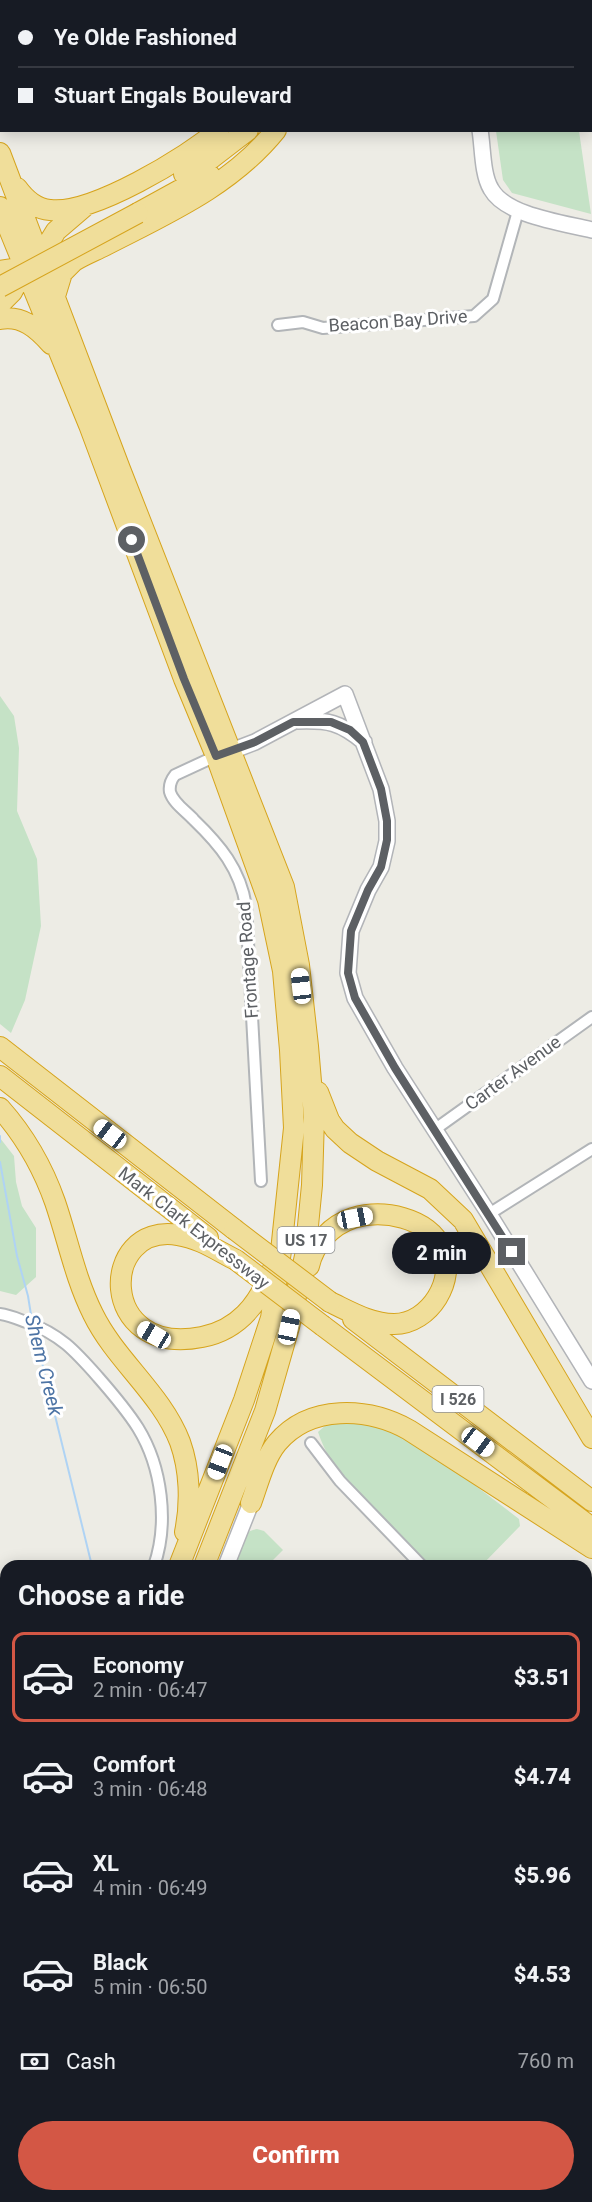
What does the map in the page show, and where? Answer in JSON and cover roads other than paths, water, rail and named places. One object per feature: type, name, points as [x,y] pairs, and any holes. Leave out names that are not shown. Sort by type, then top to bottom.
[{"type":"highway","points":[[11,181],[32,204],[49,210],[87,205],[164,169],[216,132]]},
{"type":"highway","points":[[0,287],[136,207],[209,160],[245,132]]},
{"type":"highway","points":[[0,273],[52,243],[216,170],[239,155],[263,132]]},
{"type":"highway","points":[[55,296],[62,273],[85,254],[186,204],[221,183],[252,158],[274,132]]},
{"type":"highway","name":"US 17","points":[[0,153],[11,181],[57,351],[88,425],[180,669],[224,754],[284,887],[299,965],[314,1117],[312,1185],[305,1256],[289,1327],[265,1411],[206,1560]]},
{"type":"highway","points":[[0,304],[12,292],[56,231],[87,205]]},
{"type":"highway","name":"US 17","points":[[0,207],[55,296],[120,469],[224,754],[268,900],[283,971],[294,1128],[281,1251],[271,1318],[244,1400],[181,1560]]},
{"type":"highway","points":[[0,273],[32,262],[85,254]]},
{"type":"highway","points":[[0,319],[16,318],[24,321],[45,337],[57,351]]},
{"type":"highway","name":"Mark Clark Expressway","points":[[0,1047],[592,1501]]},
{"type":"highway","points":[[310,1065],[323,1106],[335,1129],[377,1161],[430,1189],[463,1220],[592,1438]]},
{"type":"highway","name":"Mark Clark Expressway","points":[[0,1076],[236,1260],[592,1528]]},
{"type":"highway","points":[[0,1108],[22,1135],[55,1201],[76,1274],[99,1326],[130,1370],[157,1401],[178,1439],[187,1471],[189,1491],[188,1520],[180,1560]]},
{"type":"highway","points":[[265,1411],[288,1362],[310,1261],[319,1242],[327,1233],[345,1221],[355,1218],[378,1214],[391,1215],[424,1228],[442,1248],[446,1265],[441,1291],[429,1308],[408,1322],[397,1324],[377,1322],[330,1302]]},
{"type":"highway","points":[[236,1260],[204,1243],[176,1234],[153,1236],[135,1247],[121,1274],[120,1292],[126,1312],[143,1328],[165,1338],[195,1339],[226,1330],[238,1322],[258,1300],[281,1251]]},
{"type":"highway","points":[[251,1503],[276,1444],[296,1425],[311,1419],[342,1413],[372,1415],[409,1430],[592,1548]]},
{"type":"street","points":[[480,132],[490,188],[498,198],[518,211],[592,230]]},
{"type":"street","name":"Beacon Bay Drive","points":[[278,325],[303,322],[323,328],[474,316],[494,299],[518,211]]},
{"type":"street","points":[[224,754],[255,742],[345,694],[381,789],[387,821],[387,840],[381,867],[368,890],[351,931],[348,973],[355,998],[395,1068],[592,1381]]},
{"type":"street","points":[[293,722],[331,722],[350,730],[363,742]]},
{"type":"street","name":"Frontage Road","points":[[224,754],[174,775],[170,793],[217,843],[243,887],[246,906],[261,1181]]},
{"type":"street","name":"Carter Avenue","points":[[434,1130],[592,1017]]},
{"type":"street","points":[[489,1214],[592,1149]]},
{"type":"street","points":[[0,1314],[45,1328],[73,1348],[123,1405],[139,1430],[151,1456],[162,1503],[156,1560]]},
{"type":"street","points":[[311,1443],[340,1481],[416,1560]]},
{"type":"street","points":[[228,1560],[251,1503]]},
{"type":"waterway","name":"Shem Creek","points":[[0,1136],[0,1142]]},
{"type":"waterway","name":"Shem Creek","points":[[0,1162],[17,1256],[32,1321]]},
{"type":"waterway","name":"Shem Creek","points":[[34,1330],[91,1560]]}]
